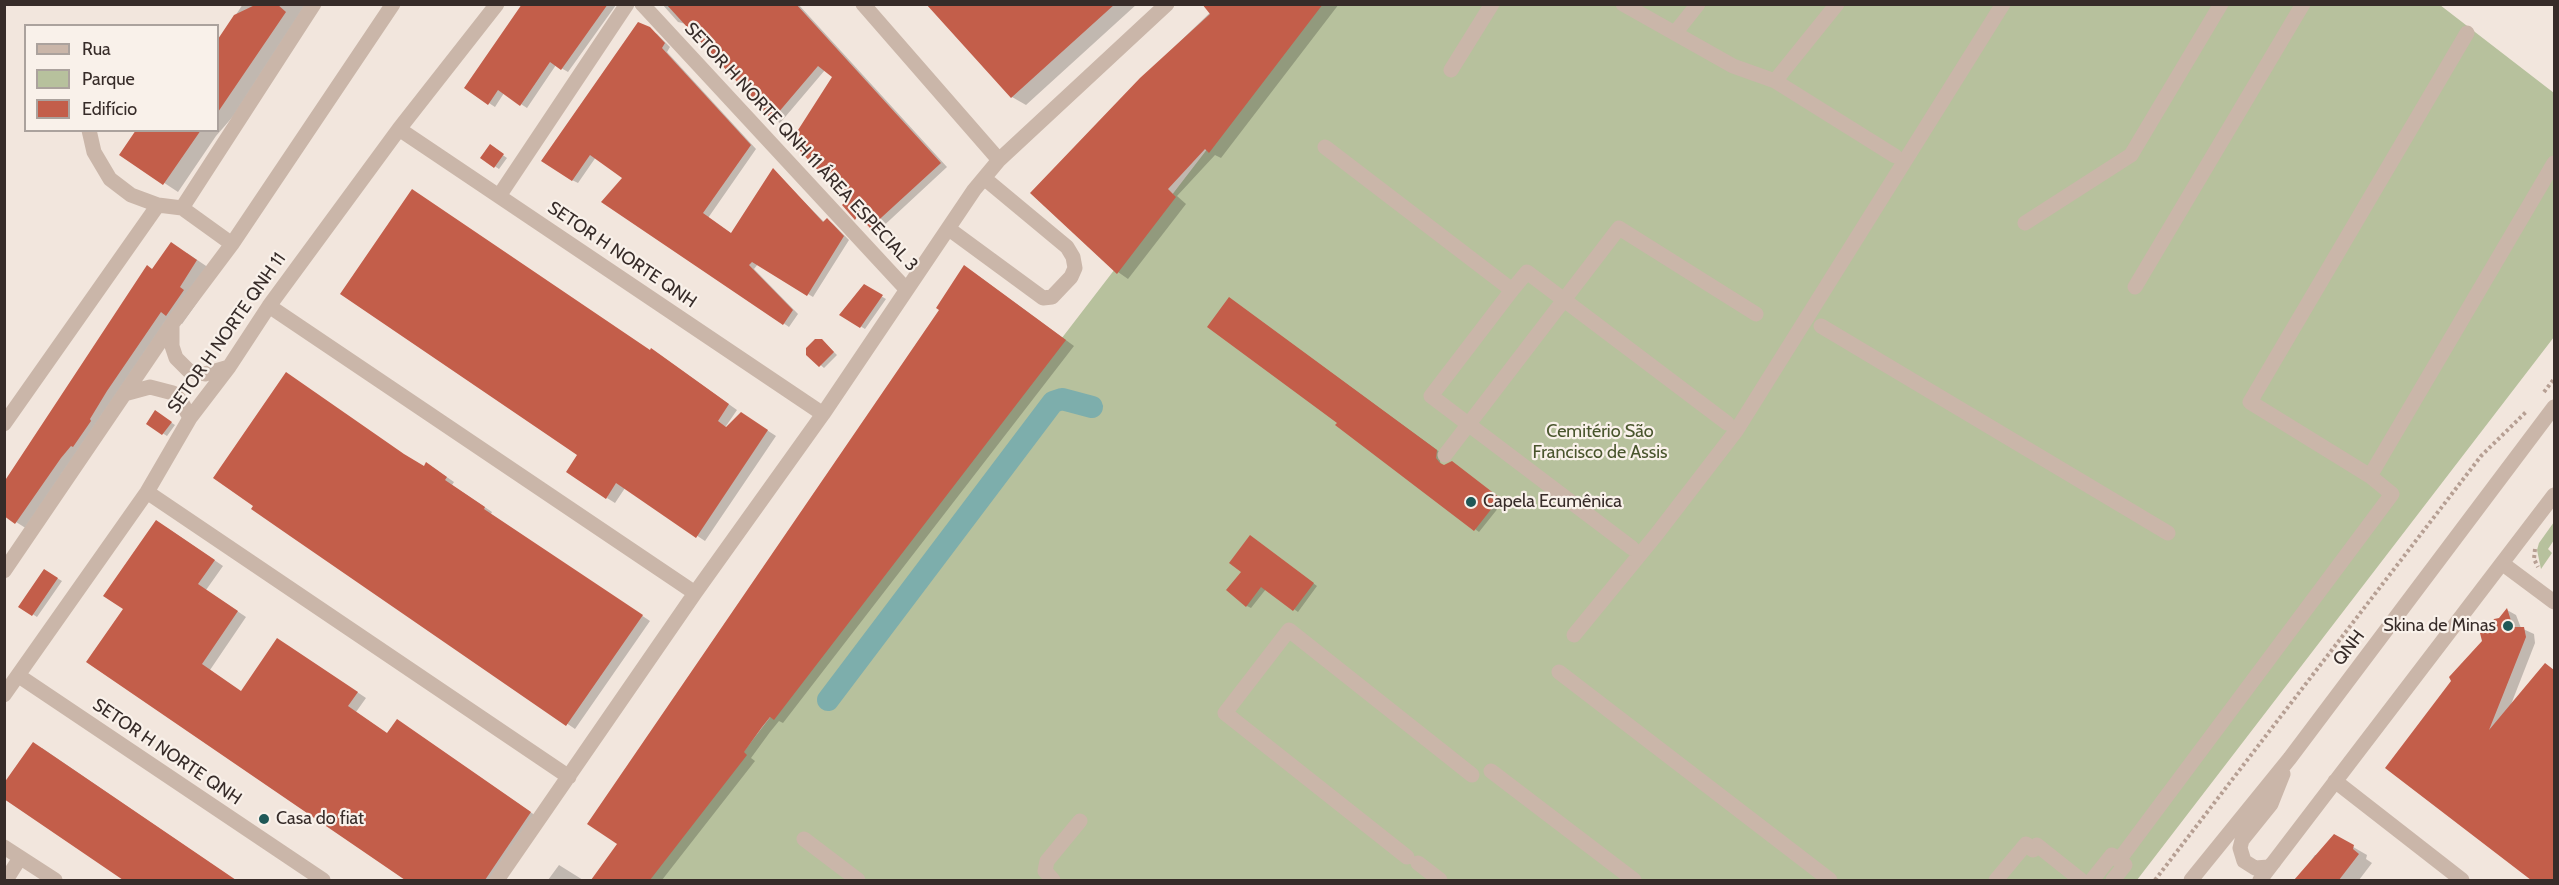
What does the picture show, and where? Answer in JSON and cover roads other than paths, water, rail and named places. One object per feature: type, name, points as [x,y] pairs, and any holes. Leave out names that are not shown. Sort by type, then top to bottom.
[{"type":"street","points":[[182,208],[314,4]]},
{"type":"street","points":[[4,571],[128,393],[172,324],[232,243],[393,4]]},
{"type":"street","name":"SETOR H NORTE QNH 11","points":[[4,695],[147,492],[190,418],[229,368],[269,306],[399,129],[497,4]]},
{"type":"street","points":[[499,196],[627,4]]},
{"type":"street","name":"SETOR H NORTE QNH 11 ÁREA ESPECIAL 3","points":[[642,4],[906,289]]},
{"type":"street","points":[[863,4],[999,160]]},
{"type":"street","points":[[497,880],[694,593],[823,414],[906,289],[984,178],[999,160],[1167,4]]},
{"type":"street","points":[[1450,70],[1492,4]]},
{"type":"street","points":[[1623,4],[1733,66],[1775,81],[1895,156]]},
{"type":"street","points":[[1675,33],[1698,4]]},
{"type":"street","points":[[1775,81],[1837,4]]},
{"type":"street","points":[[1574,635],[1656,536],[1736,431],[2003,4]]},
{"type":"street","points":[[2025,223],[2131,155],[2222,4]]},
{"type":"street","points":[[2135,287],[2303,4]]},
{"type":"street","points":[[2119,860],[2392,494],[2370,476],[2250,402],[2467,33]]},
{"type":"street","name":"SETOR H NORTE QNH","points":[[399,129],[823,414]]},
{"type":"street","points":[[89,132],[94,152],[110,179],[131,195],[158,205],[182,208],[232,243]]},
{"type":"street","points":[[1325,147],[1512,290]]},
{"type":"street","points":[[2370,476],[2554,163]]},
{"type":"street","points":[[949,228],[1043,298],[1052,297],[1071,277],[1075,268],[1066,247],[984,178]]},
{"type":"street","points":[[4,424],[158,205]]},
{"type":"street","points":[[1445,455],[1618,228],[1756,314]]},
{"type":"street","points":[[1632,548],[1431,396],[1527,272],[1562,301],[1726,423]]},
{"type":"street","points":[[269,306],[694,593]]},
{"type":"street","points":[[172,324],[172,346],[176,358],[189,370],[205,374],[229,368]]},
{"type":"street","points":[[1821,326],[2168,533]]},
{"type":"street","points":[[128,393],[150,387],[173,393],[181,401],[190,418]]},
{"type":"street","name":"QNH","points":[[2193,880],[2290,758],[2554,407]]},
{"type":"street","points":[[147,492],[569,777]]},
{"type":"street","points":[[2260,880],[2554,495]]},
{"type":"street","points":[[2503,564],[2554,602]]},
{"type":"street","points":[[1440,880],[1225,713],[1289,630],[1473,775]]},
{"type":"street","points":[[1559,672],[1830,880]]},
{"type":"street","name":"SETOR H NORTE QNH","points":[[19,676],[323,880]]},
{"type":"street","points":[[2274,862],[2269,867],[2255,868],[2244,861],[2240,848],[2242,840],[2271,804],[2290,758]]},
{"type":"street","points":[[1491,771],[1634,880]]},
{"type":"street","points":[[2335,781],[2462,880]]},
{"type":"street","points":[[1053,880],[1045,871],[1047,861],[1080,821]]},
{"type":"street","points":[[804,839],[858,880]]},
{"type":"street","points":[[1996,880],[2026,844],[2033,850],[2037,845],[2081,880]]},
{"type":"street","points":[[4,847],[55,880]]},
{"type":"street","points":[[2091,880],[2112,855],[2125,865],[2113,880]]},
{"type":"street","points":[[6,880],[20,858]]},
{"type":"street","points":[[2193,880],[2206,880]]},
{"type":"waterway","points":[[828,700],[1053,402],[1062,399],[1092,407]]},
{"type":"place","name":"Capela Ecumênica","points":[[1471,502]]},
{"type":"place","name":"Skina de Minas","points":[[2508,626]]},
{"type":"place","name":"Casa do fiat","points":[[264,819]]},
{"type":"park label","name":"Cemitério São Francisco de Assis","points":[[1600,442]]}]
